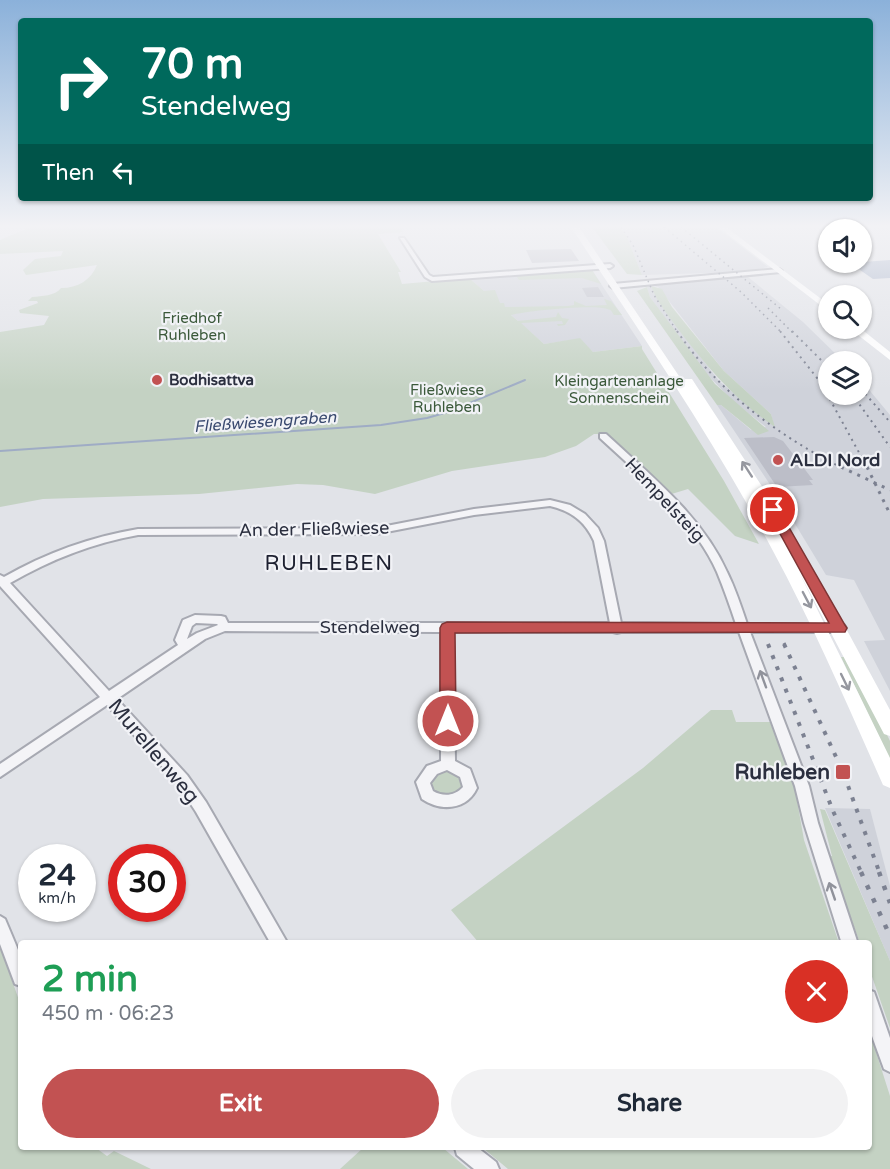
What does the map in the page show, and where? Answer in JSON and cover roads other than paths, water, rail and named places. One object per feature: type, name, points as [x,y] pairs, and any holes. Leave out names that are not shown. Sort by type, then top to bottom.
[{"type":"main road","points":[[616,282],[762,493],[840,628],[890,728]]},
{"type":"main road","points":[[793,282],[818,300]]},
{"type":"main road","points":[[619,286],[748,495],[788,565],[821,629],[890,780]]},
{"type":"main road","points":[[867,339],[890,357]]},
{"type":"street","points":[[619,286],[670,282]]},
{"type":"street","name":"Hempelsteig","points":[[603,436],[665,496],[704,540],[729,586],[802,786],[815,837],[849,940]]},
{"type":"street","name":"An der Fließwiese","points":[[1,581],[61,552],[120,534],[157,530],[376,531],[474,512],[550,503],[576,512],[593,528],[599,541],[617,629]]},
{"type":"street","name":"Murellenweg","points":[[1,581],[182,779],[201,807],[278,940]]},
{"type":"street","name":"Stendelweg","points":[[185,646],[181,640],[187,623],[195,619],[220,620],[224,627]]},
{"type":"street","name":"Stendelweg","points":[[0,771],[185,646],[201,636],[224,627],[745,630],[840,628]]},
{"type":"street","points":[[447,628],[448,764]]},
{"type":"street","points":[[0,924],[18,970]]},
{"type":"street","points":[[872,1011],[890,1063]]},
{"type":"street","points":[[466,1150],[489,1169]]},
{"type":"waterway","name":"Fließwiesengraben","points":[[0,451],[381,425],[427,418],[448,412],[525,380]]},
{"type":"railway","points":[[648,282],[654,295],[678,333]]},
{"type":"railway","points":[[729,282],[780,331]]},
{"type":"railway","points":[[748,282],[781,309]]},
{"type":"railway","points":[[768,308],[793,333]]},
{"type":"railway","points":[[677,331],[711,374],[751,410],[796,442],[844,469]]},
{"type":"railway","points":[[780,331],[821,383],[868,469]]},
{"type":"railway","points":[[792,331],[818,357]]},
{"type":"railway","points":[[872,402],[890,422]]},
{"type":"railway","points":[[860,405],[890,447]]},
{"type":"railway","points":[[841,467],[875,483]]},
{"type":"railway","points":[[868,469],[875,483]]},
{"type":"railway","points":[[875,483],[890,490]]},
{"type":"railway","points":[[875,483],[890,514]]},
{"type":"railway","points":[[768,644],[833,811],[862,874]]},
{"type":"railway","points":[[784,644],[843,772],[880,874]]},
{"type":"railway","points":[[861,872],[890,936]]},
{"type":"railway","points":[[879,872],[890,903]]},
{"type":"place","name":"Bodhisattva","points":[[157,380]]},
{"type":"place","name":"ALDI Nord","points":[[778,460]]},
{"type":"place","name":"Ruhleben","points":[[843,772]]},
{"type":"district","name":"RUHLEBEN","points":[[329,563]]},
{"type":"park label","name":"Friedhof Ruhleben","points":[[192,326]]},
{"type":"park label","name":"Kleingartenanlage Sonnenschein","points":[[619,390]]},
{"type":"park label","name":"Fließwiese Ruhleben","points":[[447,398]]}]
